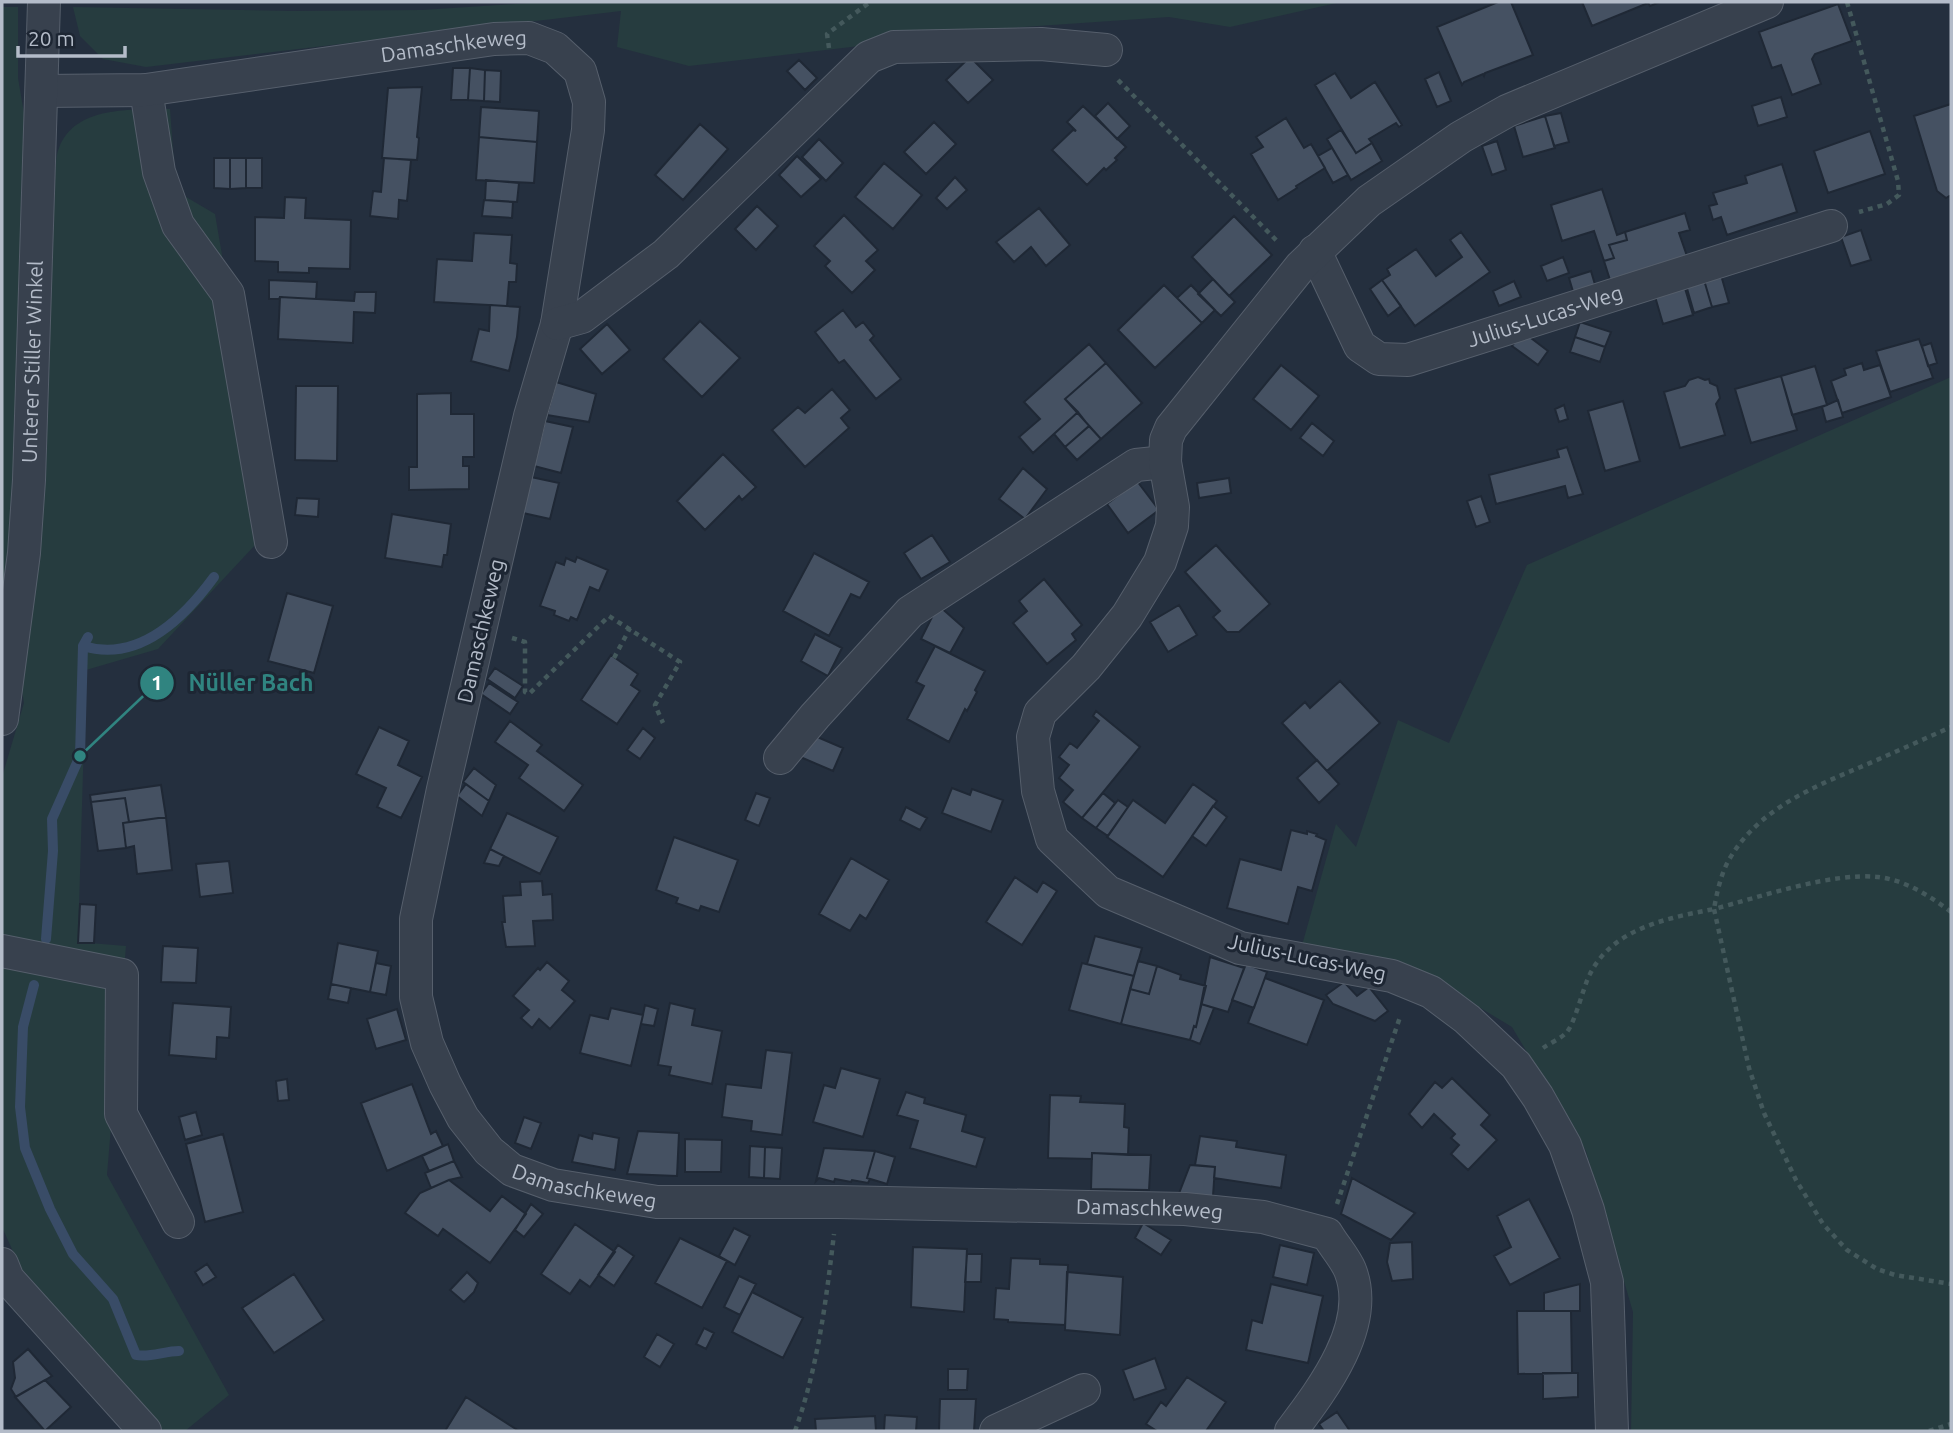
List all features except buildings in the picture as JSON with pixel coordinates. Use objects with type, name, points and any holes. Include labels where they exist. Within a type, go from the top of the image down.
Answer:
[{"type":"street","name":"Unterer Stiller Winkel","points":[[2,719],[24,553],[15,479],[42,91],[44,2]]},
{"type":"street","name":"Julius-Lucas-Weg","points":[[1612,1431],[1607,1282],[1588,1210],[1565,1145],[1516,1065],[1467,1019],[1431,992],[1392,976],[1240,948],[1108,892],[1052,839],[1038,791],[1032,737],[1040,713],[1086,667],[1127,616],[1160,562],[1172,526],[1173,507],[1165,462],[1166,440],[1171,428],[1308,258],[1369,201],[1461,136],[1507,111],[1767,2]]},
{"type":"street","name":"Damaschkeweg","points":[[42,91],[146,90],[494,39],[528,38],[555,48],[580,71],[589,102],[588,130],[557,324],[530,416],[443,789],[416,919],[416,997],[428,1043],[444,1084],[463,1118],[489,1151],[512,1170],[553,1185],[657,1202],[838,1202],[1185,1209],[1262,1217],[1327,1234]]},
{"type":"street","points":[[557,324],[582,317],[666,254],[869,57],[894,47],[1041,44],[1107,50]]},
{"type":"street","points":[[146,90],[159,172],[178,225],[228,294],[271,542]]},
{"type":"street","name":"Julius-Lucas-Weg","points":[[1308,258],[1360,346],[1379,359],[1408,360],[1831,226]]},
{"type":"street","points":[[780,758],[910,612],[1136,465],[1165,462]]},
{"type":"street","points":[[2,951],[122,975],[121,1114],[178,1222]]},
{"type":"street","points":[[1292,1431],[1322,1390],[1343,1350],[1353,1318],[1355,1291],[1350,1269],[1327,1234]]},
{"type":"street","points":[[2,1264],[8,1279],[145,1431]]},
{"type":"street","points":[[996,1431],[1084,1390]]},
{"type":"path","points":[[1831,226],[1837,218],[1887,204],[1899,195],[1898,181],[1847,2]]},
{"type":"path","points":[[1118,81],[1308,258]]},
{"type":"path","points":[[484,619],[510,626],[510,637],[525,642],[525,692],[528,694],[609,616],[630,628],[680,662],[655,705],[663,723]]},
{"type":"path","points":[[614,657],[630,628]]},
{"type":"path","points":[[1951,727],[1817,786],[1779,807],[1749,831],[1729,859],[1719,883],[1714,909],[1749,1068],[1764,1113],[1796,1180],[1823,1224],[1847,1250],[1877,1269],[1895,1275],[1951,1284]]},
{"type":"path","points":[[1516,1065],[1567,1032],[1589,974],[1600,957],[1629,933],[1671,918],[1851,876],[1880,877],[1904,885],[1930,896],[1951,912]]},
{"type":"path","points":[[1327,1234],[1402,1009],[1392,976]]},
{"type":"path","points":[[795,1431],[804,1407],[820,1340],[833,1239]]},
{"type":"path","points":[[1929,1431],[1951,1424]]},
{"type":"green space","points":[[546,2],[1341,2],[1230,27],[1169,17],[879,37],[868,45],[689,66],[617,47],[621,11],[146,67],[103,59],[80,36],[73,7],[292,11],[422,10]]},
{"type":"green space","points":[[2,7],[18,7],[18,78],[25,119],[24,181],[54,181],[58,152],[67,134],[91,117],[123,110],[170,109],[176,191],[215,214],[269,530],[158,649],[86,670],[78,942],[126,946],[107,1175],[229,1395],[185,1431],[164,1431],[20,1267],[2,1227],[2,777],[24,703],[8,607],[2,590]]},
{"type":"green space","points":[[1951,377],[1951,1431],[1631,1431],[1633,1312],[1586,1151],[1512,1027],[1419,971],[1301,949],[1336,824],[1356,847],[1398,720],[1449,743],[1527,565]]},
{"type":"waterway","points":[[83,646],[103,650],[141,642],[174,621],[214,577]]},
{"type":"waterway","points":[[46,939],[53,851],[52,819],[80,756],[83,646],[88,637]]},
{"type":"waterway","points":[[34,985],[23,1027],[20,1107],[25,1148],[50,1209],[73,1254],[113,1299],[136,1355],[179,1351]]},
{"type":"place","name":"Nüller Bach","points":[[80,756]]}]
